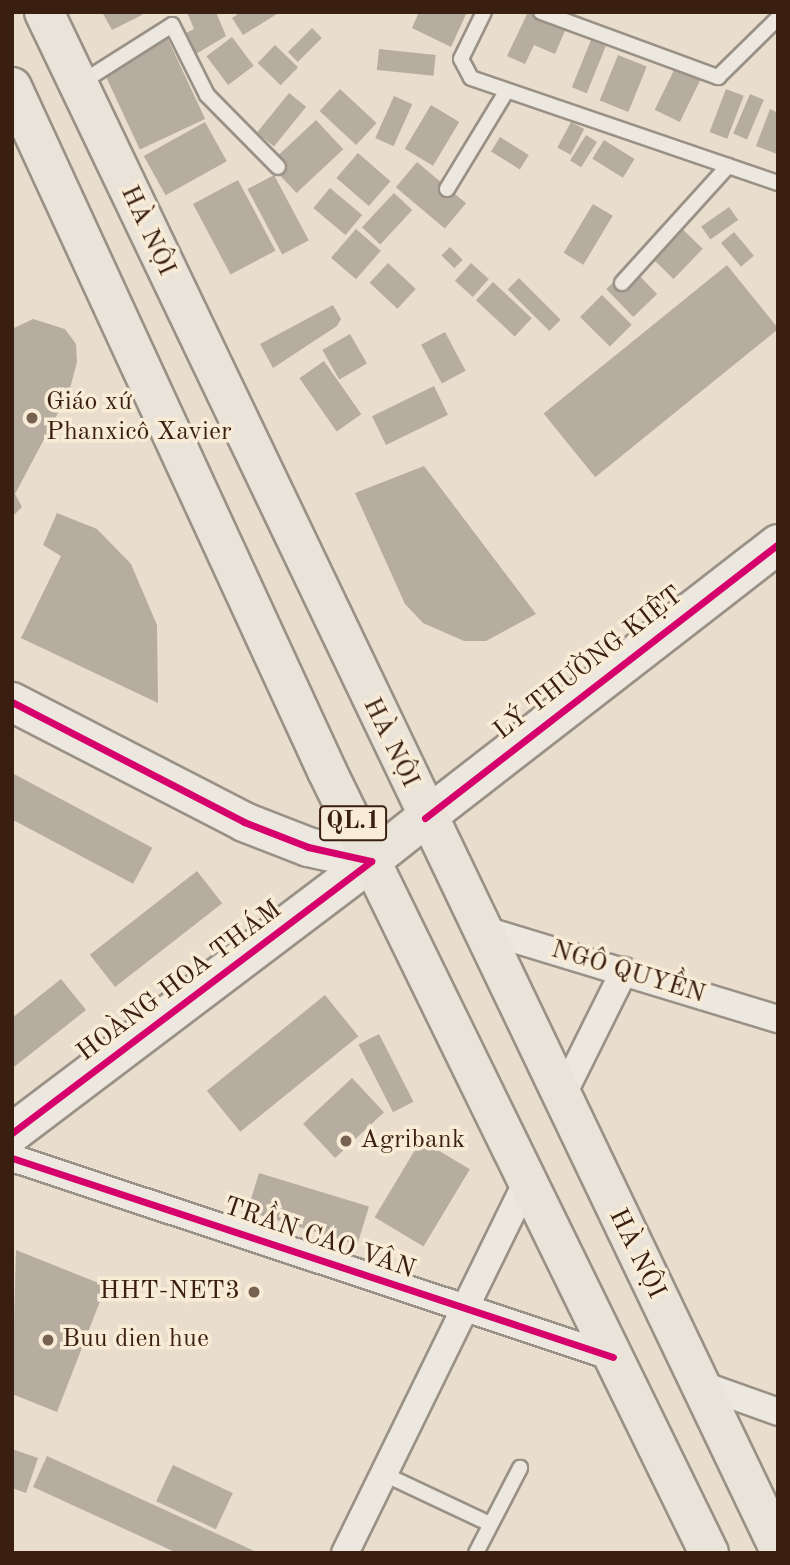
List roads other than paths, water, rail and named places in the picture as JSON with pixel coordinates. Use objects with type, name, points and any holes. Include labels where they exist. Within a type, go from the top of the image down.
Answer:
[{"type":"main road","name":"HÀ NỘI","points":[[44,12],[425,818],[778,1547]]},
{"type":"main road","name":"QL.1","points":[[12,87],[371,861],[709,1553]]},
{"type":"main road","points":[[371,861],[425,818]]},
{"type":"street","name":"LÝ THƯỜNG KIỆT","points":[[425,818],[778,544]]},
{"type":"street","points":[[12,702],[244,822],[307,847],[371,861]]},
{"type":"street","name":"HOÀNG HOA THÁM","points":[[12,1133],[371,861]]},
{"type":"street","name":"NGÔ QUYỀN","points":[[478,928],[778,1019]]},
{"type":"street","points":[[561,1098],[624,971]]},
{"type":"street","name":"TRẦN CAO VÂN","points":[[12,1157],[467,1311],[613,1357]]},
{"type":"street","points":[[345,1553],[467,1311],[527,1181]]},
{"type":"street","points":[[700,1384],[778,1412]]},
{"type":"lane","points":[[484,12],[461,59],[471,78],[778,183]]},
{"type":"lane","points":[[541,12],[718,77],[778,18]]},
{"type":"lane","points":[[78,85],[172,24],[208,95],[278,167]]},
{"type":"lane","points":[[447,189],[506,92]]},
{"type":"lane","points":[[622,283],[728,166]]},
{"type":"lane","points":[[475,1553],[520,1468]]},
{"type":"lane","points":[[386,1475],[490,1524]]},
{"type":"place","name":"Giáo xứ Phanxicô Xavier","points":[[32,418]]},
{"type":"place","name":"Agribank","points":[[346,1141]]},
{"type":"place","name":"HHT-NET3","points":[[254,1292]]},
{"type":"place","name":"Buu dien hue","points":[[48,1340]]}]
